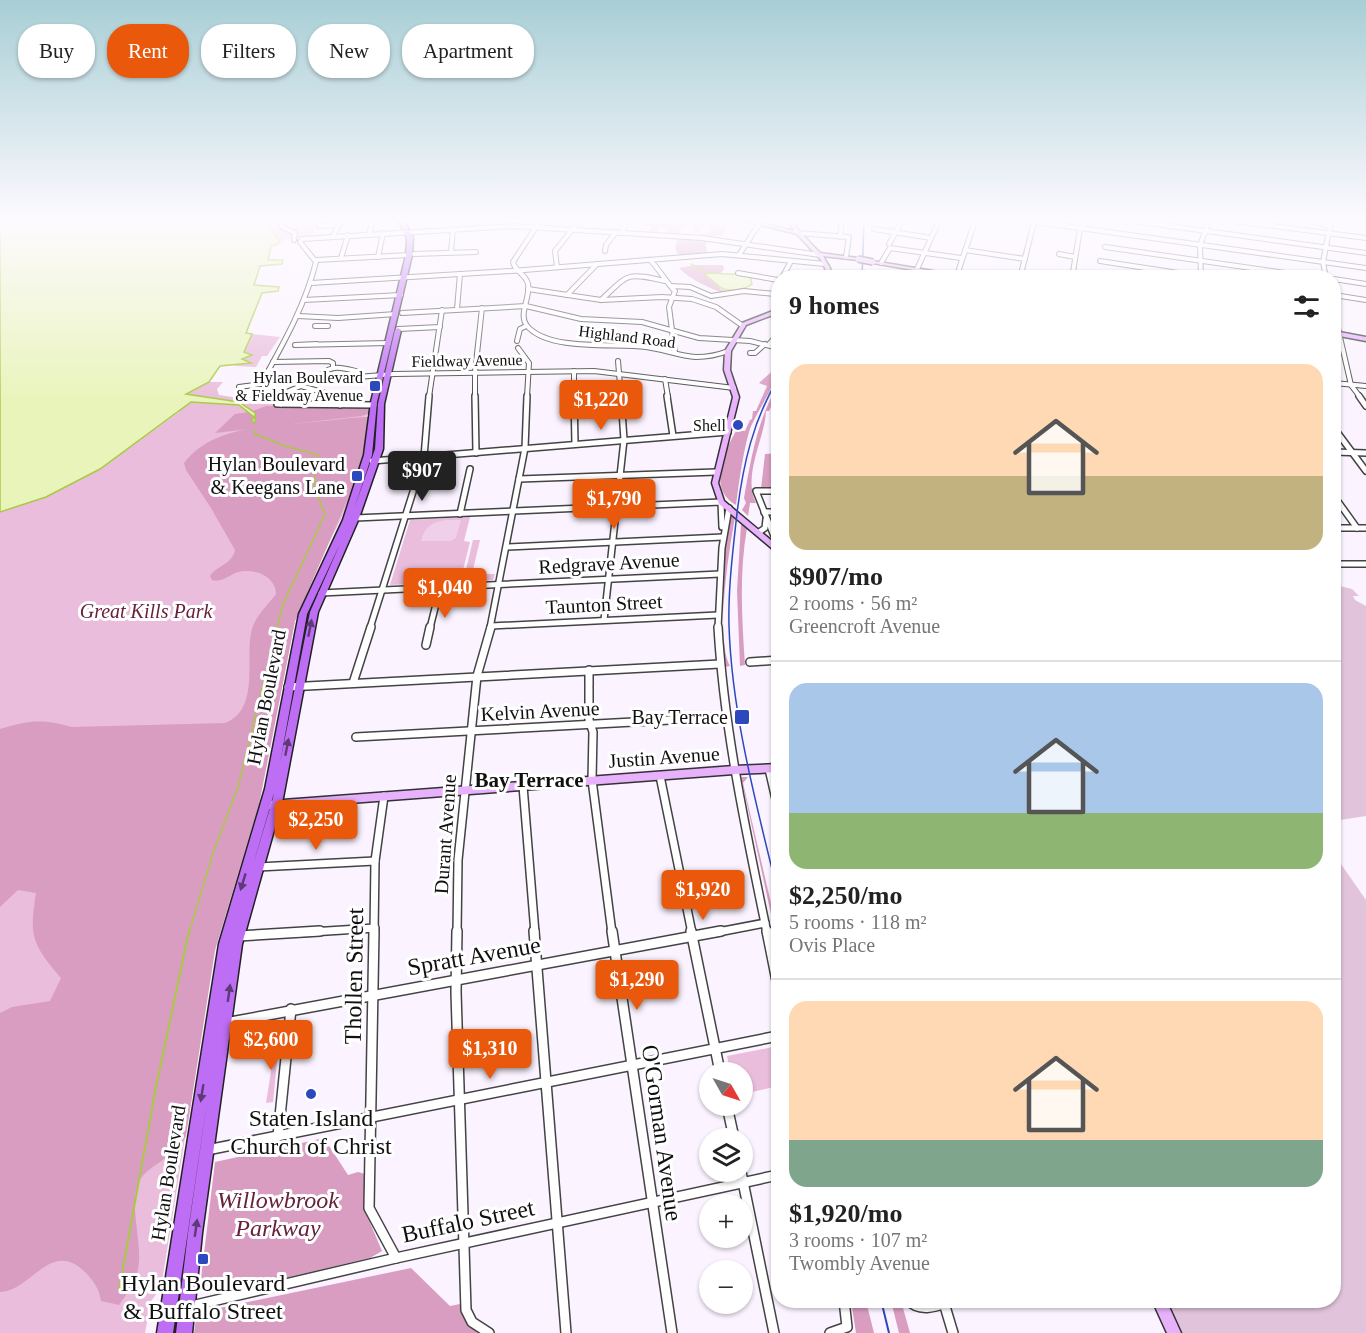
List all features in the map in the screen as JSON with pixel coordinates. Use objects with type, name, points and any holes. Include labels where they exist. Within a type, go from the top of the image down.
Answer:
[{"type":"main road","name":"Hylan Boulevard","points":[[184,1333],[207,1150],[238,936],[258,867],[300,686],[311,624],[321,593],[355,519],[371,461],[374,405],[398,329],[401,295],[406,283]]},
{"type":"main road","name":"Hylan Boulevard","points":[[165,1333],[225,944],[271,805],[288,687],[305,608],[347,520],[371,461],[379,449],[381,404],[389,343],[406,283]]},
{"type":"main road","points":[[771,314],[742,326],[728,351],[727,370],[736,398],[715,483],[721,502],[759,532],[771,536]]},
{"type":"main road","points":[[1341,335],[1366,339]]},
{"type":"main road","name":"Justin Avenue","points":[[271,805],[592,780],[771,769]]},
{"type":"main road","points":[[1163,1308],[1174,1333]]},
{"type":"street","points":[[256,392],[297,316],[311,283]]},
{"type":"street","points":[[457,309],[459,283]]},
{"type":"street","points":[[517,341],[520,329],[526,326],[522,317],[526,306],[527,283]]},
{"type":"street","points":[[567,295],[578,283]]},
{"type":"street","points":[[601,300],[617,283]]},
{"type":"street","points":[[668,283],[675,291],[669,307],[675,352]]},
{"type":"street","points":[[671,285],[690,288],[714,296],[744,291],[771,295]]},
{"type":"street","points":[[528,289],[601,300],[673,297],[704,302],[726,310],[742,326]]},
{"type":"street","points":[[304,300],[401,295]]},
{"type":"street","points":[[1341,297],[1366,300]]},
{"type":"street","points":[[297,316],[326,318],[526,306],[570,318],[634,321],[699,338],[771,345]]},
{"type":"street","points":[[476,453],[476,372],[482,308]]},
{"type":"street","points":[[353,683],[424,457],[431,373],[442,310]]},
{"type":"street","points":[[315,326],[326,326],[326,318]]},
{"type":"street","name":"Highland Road","points":[[526,326],[535,333],[554,339],[646,347],[701,357],[728,351]]},
{"type":"street","points":[[398,329],[440,327]]},
{"type":"street","points":[[750,353],[755,353],[771,340]]},
{"type":"street","points":[[317,344],[389,343]]},
{"type":"street","points":[[518,348],[529,359]]},
{"type":"street","name":"Durant Avenue","points":[[489,1333],[467,1317],[462,1244],[457,881],[464,790],[477,676],[491,626],[525,448],[528,351]]},
{"type":"street","points":[[1341,351],[1351,385],[1366,406]]},
{"type":"street","points":[[273,362],[329,361],[333,363],[333,367],[360,372],[359,377]]},
{"type":"street","points":[[604,620],[624,440],[618,361]]},
{"type":"street","name":"Fieldway Avenue","points":[[333,367],[322,374],[359,377],[431,373],[574,371],[619,373],[734,388]]},
{"type":"street","points":[[574,371],[575,444]]},
{"type":"street","points":[[665,379],[673,436]]},
{"type":"street","points":[[239,387],[261,384]]},
{"type":"street","points":[[1341,384],[1366,386]]},
{"type":"street","points":[[340,405],[343,398],[316,387],[302,386],[284,393],[279,404],[340,405],[374,405]]},
{"type":"street","points":[[371,461],[728,432]]},
{"type":"street","points":[[1341,438],[1366,471]]},
{"type":"street","points":[[1341,452],[1366,453]]},
{"type":"street","points":[[460,514],[470,469]]},
{"type":"street","points":[[519,479],[716,472]]},
{"type":"street","points":[[771,491],[756,491],[771,532]]},
{"type":"street","points":[[355,519],[721,502],[723,537]]},
{"type":"street","points":[[1341,506],[1357,528]]},
{"type":"street","points":[[729,508],[723,537],[720,574],[718,615],[720,664],[734,770],[771,952]]},
{"type":"street","points":[[765,515],[771,514]]},
{"type":"street","points":[[759,532],[765,528],[765,515]]},
{"type":"street","points":[[1341,528],[1366,528]]},
{"type":"street","points":[[507,546],[723,537]]},
{"type":"street","points":[[1341,564],[1365,566]]},
{"type":"street","name":"Redgrave Avenue","points":[[321,593],[720,574]]},
{"type":"street","points":[[426,645],[440,588]]},
{"type":"street","name":"Taunton Street","points":[[491,626],[718,615]]},
{"type":"street","points":[[750,662],[771,660]]},
{"type":"street","points":[[288,687],[720,664]]},
{"type":"street","name":"O'Gorman Avenue","points":[[589,670],[593,732],[592,780],[614,950],[672,1333]]},
{"type":"street","name":"Kelvin Avenue","points":[[356,737],[726,717]]},
{"type":"street","points":[[660,776],[718,1062]]},
{"type":"street","points":[[523,786],[566,1333]]},
{"type":"street","name":"Thollen Street","points":[[384,796],[375,861],[369,1208],[396,1258]]},
{"type":"street","points":[[258,867],[375,861]]},
{"type":"street","name":"Spratt Avenue","points":[[225,1023],[765,923]]},
{"type":"street","points":[[238,936],[375,928]]},
{"type":"street","points":[[278,1136],[291,1009]]},
{"type":"street","points":[[207,1150],[771,1037]]},
{"type":"street","name":"Buffalo Street","points":[[753,1180],[771,1177]]},
{"type":"street","points":[[743,1182],[774,1333]]},
{"type":"street","name":"Buffalo Street","points":[[168,1311],[396,1258],[743,1182]]},
{"type":"street","points":[[830,1333],[847,1327],[845,1308]]},
{"type":"street","points":[[951,1308],[953,1333]]},
{"type":"green space","points":[[701,283],[714,283],[722,290],[729,291],[723,293]]},
{"type":"green space","points":[[252,334],[280,337],[267,356],[262,356],[256,367],[235,366],[241,359],[251,354],[244,352]]},
{"type":"green space","points":[[771,372],[771,388],[749,432],[736,505],[727,498],[722,490],[720,480],[723,459],[736,431],[745,431],[752,419],[753,411],[756,411],[767,386],[759,383]]},
{"type":"green space","name":"Great Kills Park","points":[[209,382],[223,382],[217,389],[219,395],[252,400],[251,403],[277,402],[275,406],[367,408],[365,445],[342,517],[320,560],[295,621],[259,804],[215,950],[161,1288],[151,1301],[145,1333],[0,1333],[0,512],[46,497],[100,469],[179,412],[183,405],[191,402],[185,394]]},
{"type":"green space","points":[[771,398],[771,407],[769,411],[766,411],[753,469],[752,492],[756,503],[750,503],[748,516],[742,510],[746,503],[744,498],[752,454],[765,412]]},
{"type":"green space","points":[[266,406],[365,407],[369,410],[368,414],[361,416],[215,433],[235,414],[249,412],[255,418],[253,411]]},
{"type":"green space","name":"Great Kills Park","points":[[368,417],[364,452],[350,494],[295,621],[259,804],[215,950],[186,1136],[174,1151],[142,1177],[135,1195],[139,1266],[135,1281],[119,1305],[101,1301],[96,1286],[86,1273],[74,1263],[62,1261],[52,1263],[22,1284],[0,1292],[0,1013],[12,1007],[50,1001],[61,978],[38,948],[35,939],[33,920],[36,893],[18,890],[0,907],[0,729],[36,722],[72,727],[225,723],[236,716],[247,695],[252,629],[259,615],[276,594],[275,588],[266,576],[250,571],[240,572],[216,581],[212,580],[210,576],[231,559],[235,550],[186,470],[184,463],[210,441],[243,430]]},
{"type":"green space","points":[[765,454],[771,454],[771,489],[761,489]]},
{"type":"green space","points":[[732,515],[735,517],[723,612],[722,564],[729,516]]},
{"type":"green space","points":[[470,517],[464,541],[470,542],[460,582],[390,585],[410,520]]},
{"type":"green space","points":[[741,524],[747,528],[742,579],[745,665],[740,666],[737,591]]},
{"type":"green space","points":[[473,540],[480,540],[472,574],[495,574],[493,580],[463,582]]},
{"type":"green space","points":[[723,618],[726,652],[730,666],[725,667]]},
{"type":"green space","points":[[741,777],[748,777],[743,783],[771,903],[771,914]]},
{"type":"green space","points":[[281,1020],[273,1102],[266,1103],[275,1028],[268,1029],[268,1022]]},
{"type":"green space","points":[[771,1047],[771,1088],[753,1092],[753,1062],[728,1062],[727,1056]]},
{"type":"green space","name":"Willowbrook Parkway","points":[[324,1138],[348,1175],[358,1172],[365,1174],[365,1211],[382,1251],[370,1258],[263,1283],[208,1293],[200,1287],[215,1162]]},
{"type":"green space","name":"Willowbrook Parkway","points":[[411,1268],[450,1306],[460,1304],[465,1321],[478,1333],[194,1333],[196,1318],[205,1311]]},
{"type":"green space","points":[[852,1308],[868,1308],[874,1333],[856,1333]]},
{"type":"green space","points":[[893,1308],[903,1308],[910,1333],[899,1333]]},
{"type":"shaded area","points":[[0,283],[255,283],[254,285],[279,287],[278,291],[262,293],[246,333],[252,334],[244,352],[252,355],[242,359],[251,363],[220,366],[209,382],[186,394],[239,402],[255,413],[255,423],[252,421],[254,417],[239,405],[191,402],[100,469],[46,497],[0,512]]},
{"type":"shaded area","points":[[715,283],[752,284],[737,290],[720,287]]},
{"type":"shaded area","points":[[446,520],[461,520],[456,538],[451,541],[421,541],[429,526]]},
{"type":"shaded area","points":[[1341,586],[1352,589],[1359,596],[1353,596],[1355,600],[1366,606],[1366,816],[1341,820]]},
{"type":"shaded area","points":[[1341,864],[1366,900],[1366,1333],[1182,1333],[1170,1308],[1341,1308]]},
{"type":"waterway","points":[[189,933],[213,853],[238,787],[283,604],[325,514],[314,487],[318,455],[285,446],[255,434],[254,430]]},
{"type":"waterway","points":[[119,1290],[156,1087],[189,931]]},
{"type":"railway","points":[[771,391],[750,443],[742,478],[731,569],[729,612],[731,660],[740,728],[771,865]]},
{"type":"railway","points":[[883,1308],[889,1333]]},
{"type":"place","name":"Hylan Boulevard & Fieldway Avenue","points":[[375,386]]},
{"type":"place","name":"Shell","points":[[738,425]]},
{"type":"place","name":"Hylan Boulevard & Keegans Lane","points":[[357,476]]},
{"type":"place","name":"Bay Terrace","points":[[742,717]]},
{"type":"place","name":"Staten Island Church of Christ","points":[[311,1094]]},
{"type":"place","name":"Hylan Boulevard & Buffalo Street","points":[[203,1259]]},
{"type":"district","name":"Bay Terrace","points":[[529,780]]}]
